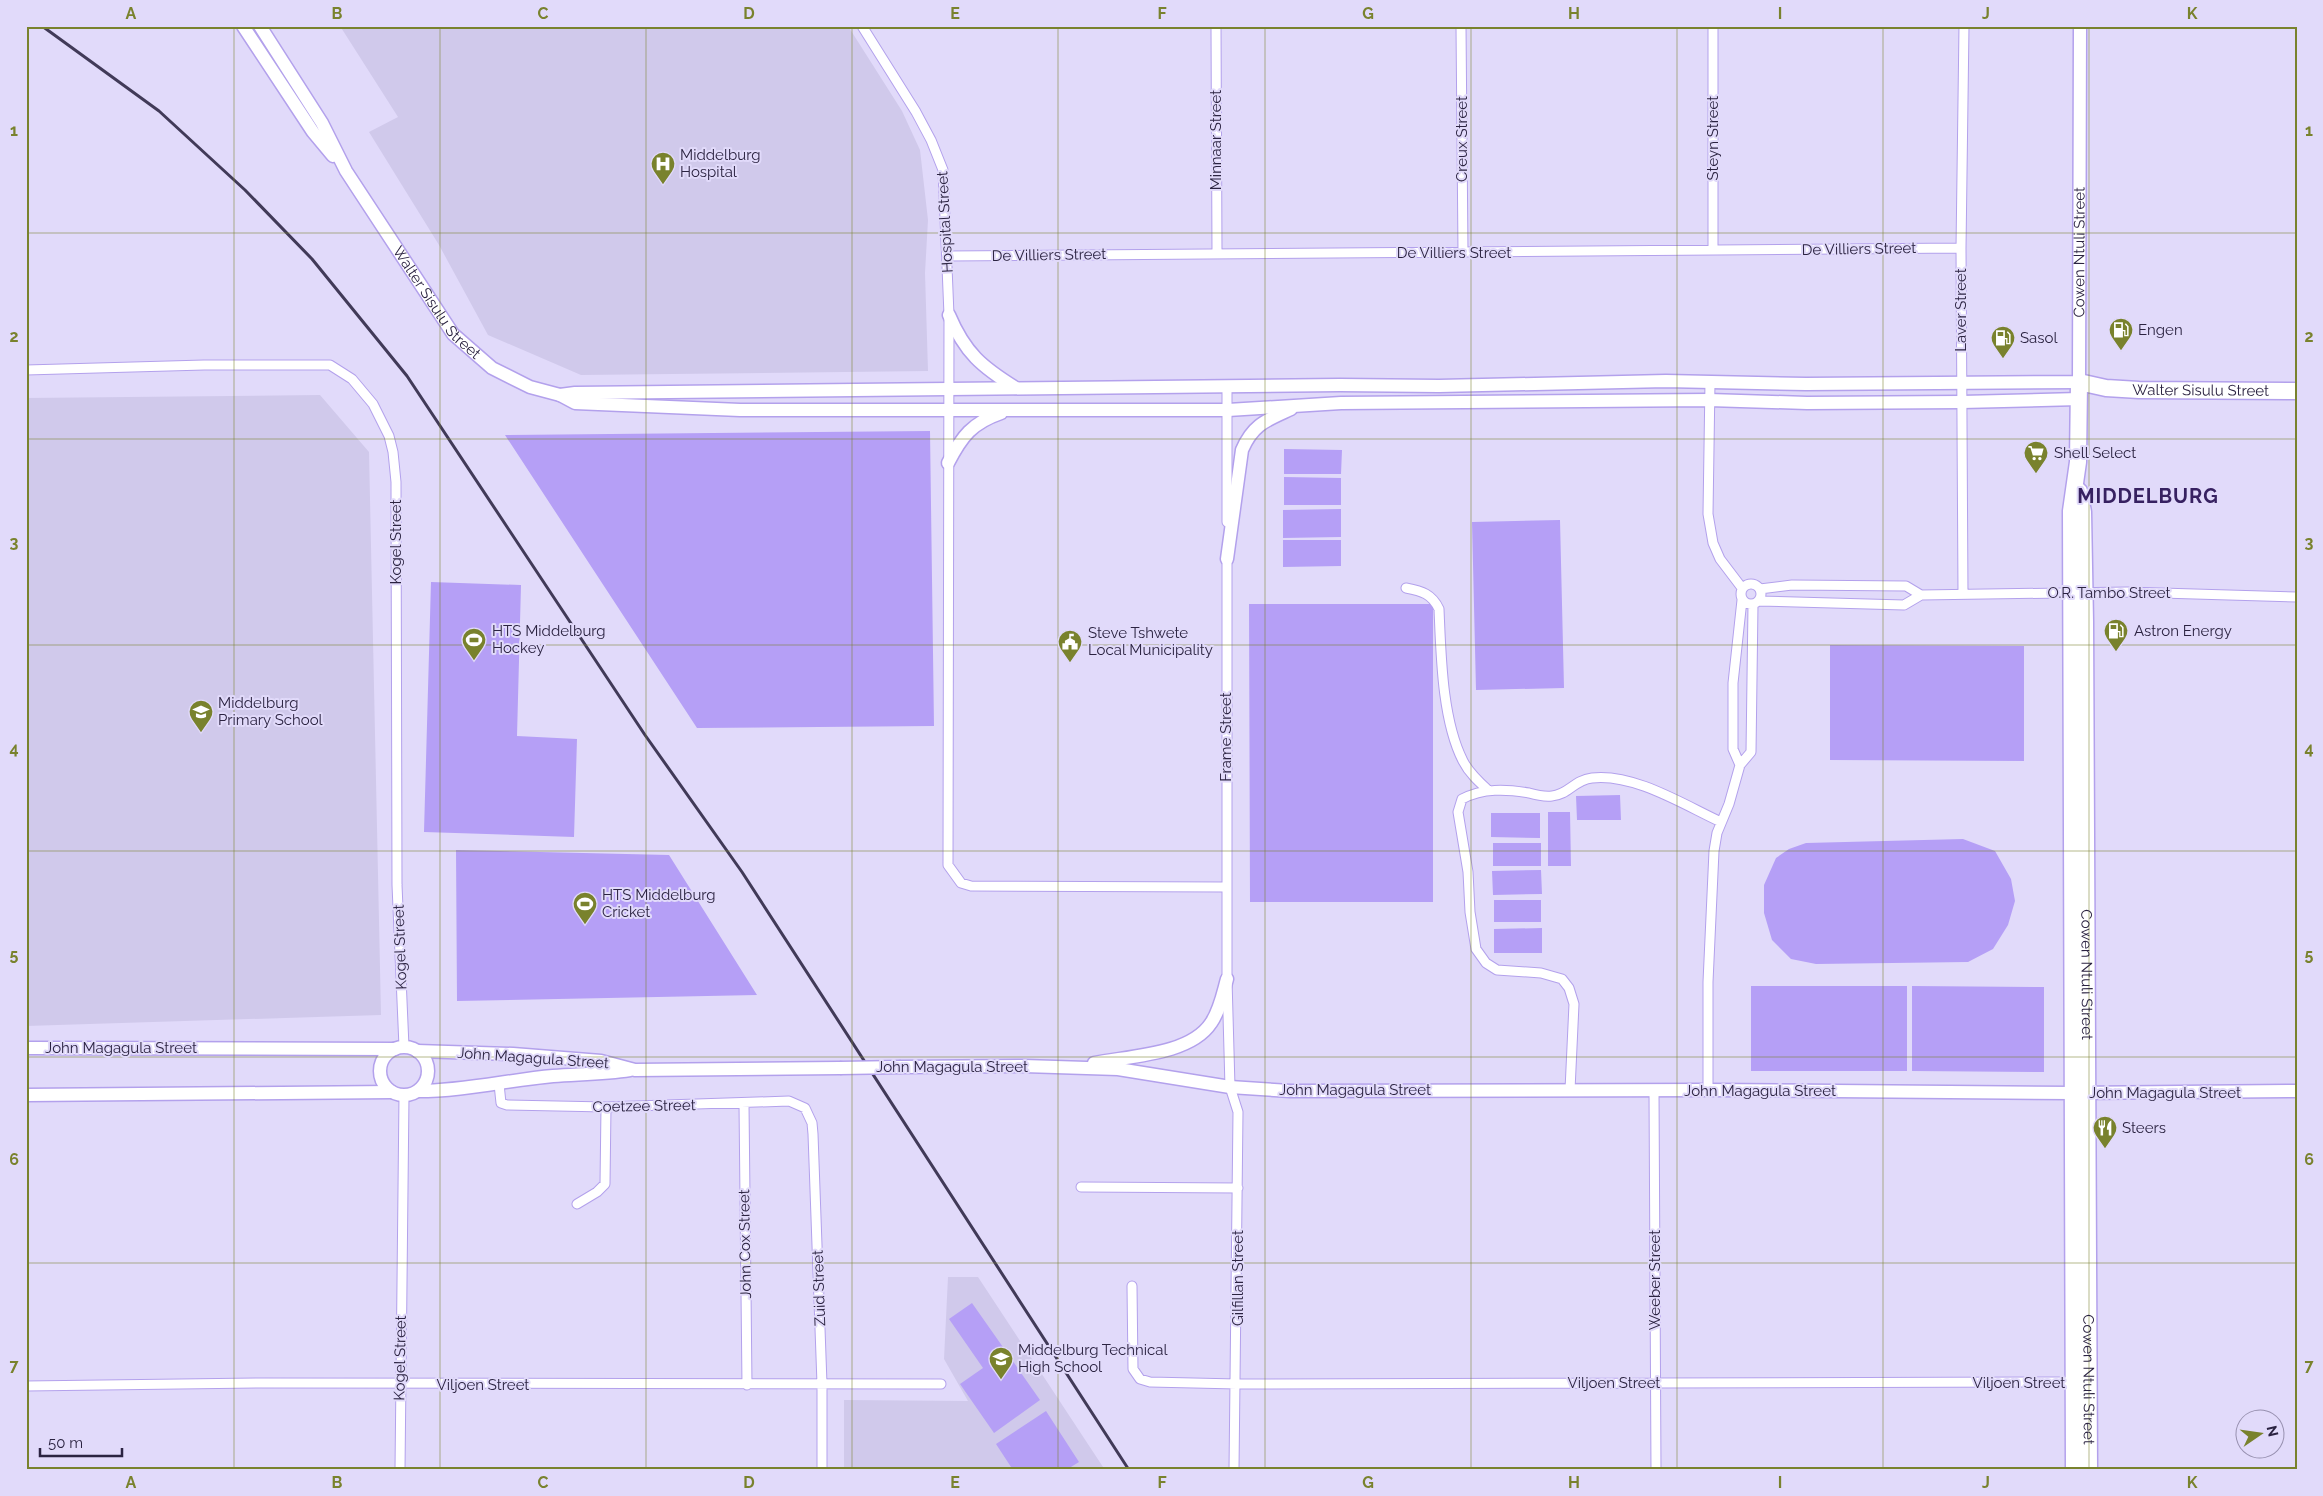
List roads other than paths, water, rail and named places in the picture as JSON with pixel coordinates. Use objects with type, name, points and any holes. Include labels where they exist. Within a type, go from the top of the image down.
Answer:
[{"type":"highway","name":"Walter Sisulu Street","points":[[2079,382],[2106,388],[2297,391]]},
{"type":"highway","name":"Cowen Ntuli Street","points":[[2074,1470],[2081,1383],[2078,592],[2083,512],[2077,479],[2079,382]]},
{"type":"highway","name":"Walter Sisulu Street","points":[[2079,399],[2106,388]]},
{"type":"highway","name":"Cowen Ntuli Street","points":[[2081,1383],[2090,1470]]},
{"type":"main road","name":"Walter Sisulu Street","points":[[243,26],[313,132],[346,171],[454,334],[492,368],[530,387],[560,395]]},
{"type":"main road","name":"Walter Sisulu Street","points":[[260,26],[322,123],[346,171]]},
{"type":"main road","name":"Cowen Ntuli Street","points":[[2079,382],[2080,26]]},
{"type":"main road","points":[[949,315],[958,338],[967,351],[978,362],[1017,389]]},
{"type":"main road","points":[[560,395],[575,393],[1340,385],[1710,382],[1962,384],[2079,382]]},
{"type":"main road","points":[[1340,385],[1340,403]]},
{"type":"main road","points":[[1513,385],[1514,403]]},
{"type":"main road","points":[[560,395],[575,403],[609,406],[740,410],[1228,410],[1340,403],[1709,400],[1962,402],[2079,399]]},
{"type":"main road","points":[[1227,559],[1242,450],[1248,436],[1260,424],[1298,406]]},
{"type":"main road","points":[[948,463],[966,433],[981,420],[1011,410]]},
{"type":"main road","points":[[1072,1066],[1167,1050],[1193,1040],[1211,1024],[1227,979]]},
{"type":"main road","name":"John Magagula Street","points":[[26,1048],[400,1048]]},
{"type":"main road","points":[[398,1094],[385,1086],[381,1069],[383,1061],[400,1048],[417,1051],[424,1058],[428,1066],[428,1076],[418,1091]]},
{"type":"main road","name":"John Magagula Street","points":[[417,1051],[513,1054],[601,1061],[635,1070],[1072,1066],[1127,1070],[1230,1087],[1290,1091],[1708,1090],[2079,1093],[2297,1091]]},
{"type":"main road","points":[[26,1094],[398,1094],[418,1091],[445,1091],[553,1076],[602,1074],[635,1070]]},
{"type":"street","name":"Hospital Street","points":[[862,26],[916,112],[941,160],[943,170],[949,315],[947,390],[948,865],[955,878],[961,883],[970,886],[1226,887]]},
{"type":"street","name":"Minnaar Street","points":[[1216,26],[1217,253]]},
{"type":"street","name":"Creux Street","points":[[1461,26],[1463,253]]},
{"type":"street","name":"Steyn Street","points":[[1713,26],[1713,250]]},
{"type":"street","name":"Laver Street","points":[[1963,594],[1961,248],[1964,26]]},
{"type":"street","name":"De Villiers Street","points":[[947,256],[1961,248]]},
{"type":"street","name":"Kogel Street","points":[[26,370],[204,365],[330,365],[352,379],[373,404],[383,422],[394,452],[396,474],[397,885],[400,1048]]},
{"type":"street","points":[[1710,382],[1708,514],[1713,543],[1720,559],[1742,588],[1733,683],[1733,749],[1740,765]]},
{"type":"street","name":"Frame Street","points":[[1227,387],[1226,887],[1230,1087]]},
{"type":"street","points":[[1708,1090],[1708,982],[1714,851],[1721,822],[1729,804],[1740,765],[1751,752],[1756,603],[1761,596],[1760,589],[1753,584],[1742,588]]},
{"type":"street","name":"O.R. Tambo Street","points":[[1760,589],[1792,585],[1906,586],[1921,595]]},
{"type":"street","points":[[1827,586],[1827,604]]},
{"type":"street","points":[[1406,588],[1424,592],[1434,599],[1439,609],[1444,689],[1456,741],[1463,762],[1488,790]]},
{"type":"street","name":"O.R. Tambo Street","points":[[1756,603],[1904,605],[1921,595],[2078,592],[2297,597]]},
{"type":"street","points":[[1742,600],[1756,603]]},
{"type":"street","points":[[1570,1090],[1574,1004],[1569,988],[1562,980],[1542,973],[1497,970],[1486,963],[1476,949],[1470,912],[1468,872],[1458,812],[1462,799],[1488,790],[1516,791],[1549,797],[1564,793],[1572,785],[1582,780],[1602,778],[1631,781],[1721,822]]},
{"type":"street","name":"Coetzee Street","points":[[499,1084],[501,1103],[507,1105],[606,1107],[744,1104],[789,1101],[805,1108]]},
{"type":"street","name":"Gilfillan Street","points":[[1230,1087],[1238,1112],[1237,1384],[1234,1470]]},
{"type":"street","name":"Weeber Street","points":[[1654,1091],[1656,1470]]},
{"type":"street","name":"Kogel Street","points":[[398,1094],[400,1470]]},
{"type":"street","name":"John Cox Street","points":[[744,1104],[748,1385]]},
{"type":"street","points":[[577,1204],[597,1192],[605,1184],[606,1107]]},
{"type":"street","name":"Zuid Street","points":[[805,1108],[812,1123],[813,1134],[822,1384],[822,1470]]},
{"type":"street","points":[[1081,1187],[1238,1188]]},
{"type":"street","name":"Viljoen Street","points":[[1132,1286],[1133,1369],[1140,1379],[1150,1382],[1237,1384],[2081,1383]]},
{"type":"street","name":"Viljoen Street","points":[[26,1386],[261,1382],[400,1384],[941,1384]]},
{"type":"railway","points":[[42,26],[159,111],[245,190],[312,259],[407,376],[645,735],[742,872],[1129,1470]]},
{"type":"place","name":"Middelburg Hospital","points":[[663,185]]},
{"type":"place","name":"Engen","points":[[2121,351]]},
{"type":"place","name":"Sasol","points":[[2003,359]]},
{"type":"place","name":"Shell Select","points":[[2036,474]]},
{"type":"place","name":"Astron Energy","points":[[2116,652]]},
{"type":"place","name":"HTS Middelburg Hockey","points":[[474,661]]},
{"type":"place","name":"Steve Tshwete Local Municipality","points":[[1070,663]]},
{"type":"place","name":"Middelburg Primary School","points":[[201,733]]},
{"type":"place","name":"HTS Middelburg Cricket","points":[[585,925]]},
{"type":"place","name":"Steers","points":[[2105,1149]]},
{"type":"place","name":"Middelburg Technical High School","points":[[1001,1380]]},
{"type":"district","name":"MIDDELBURG","points":[[2148,496]]}]
